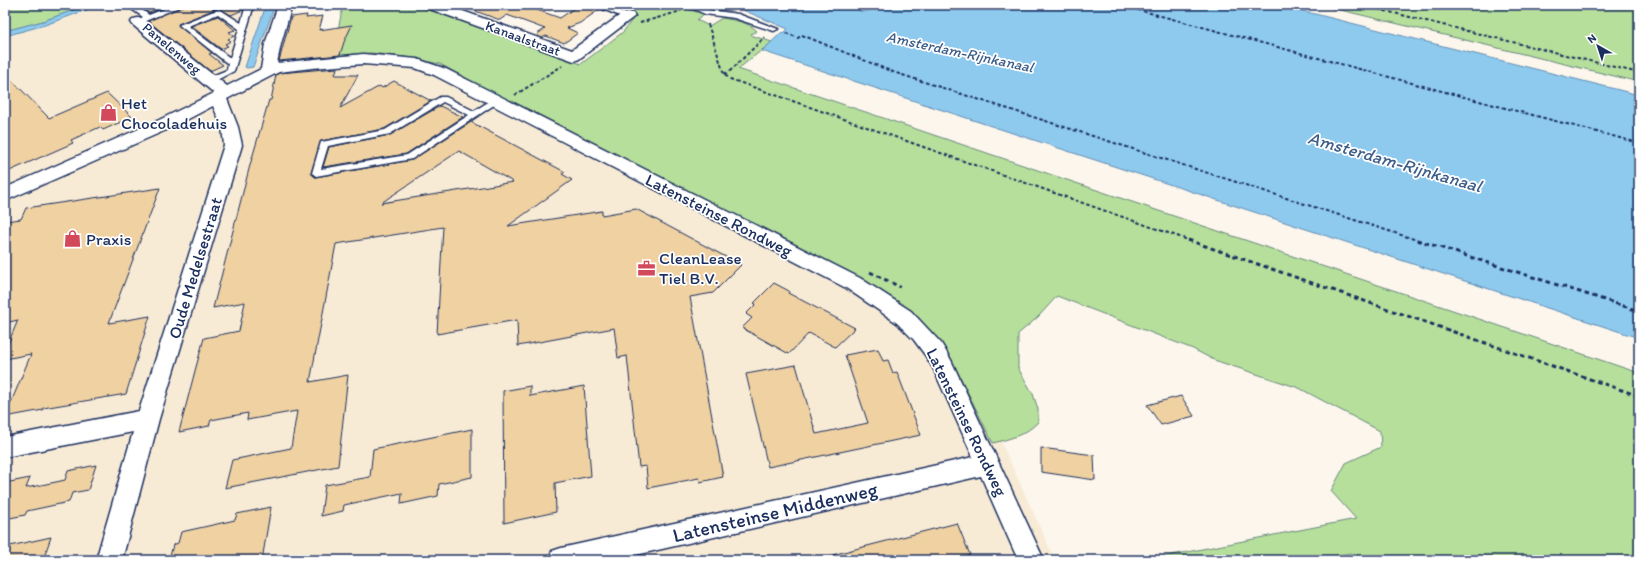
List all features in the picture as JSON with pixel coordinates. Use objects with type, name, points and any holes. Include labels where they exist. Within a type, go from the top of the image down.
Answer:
[{"type":"street","points":[[5,195],[165,124],[218,91],[268,71],[273,44],[285,5]]},
{"type":"street","name":"Kanaalstraat","points":[[432,5],[574,56],[623,20]]},
{"type":"street","name":"Panelenweg","points":[[143,20],[218,91]]},
{"type":"street","name":"Latensteinse Rondweg","points":[[268,71],[281,67],[347,59],[388,60],[417,64],[440,72],[853,284],[904,317],[921,334],[944,366],[1031,560]]},
{"type":"street","name":"Oude Medelsestraat","points":[[109,560],[148,420],[233,145],[233,135],[218,91]]},
{"type":"street","points":[[5,446],[148,420]]},
{"type":"street","name":"Latensteinse Middenweg","points":[[561,560],[988,464]]},
{"type":"lane","name":"Panelenweg","points":[[130,5],[143,20],[180,5]]},
{"type":"lane","name":"Panelenweg","points":[[218,91],[230,71],[250,5]]},
{"type":"lane","points":[[597,5],[623,20]]},
{"type":"lane","points":[[691,6],[708,12],[735,16],[774,29]]},
{"type":"lane","name":"Panelenweg","points":[[232,63],[183,25],[219,11],[243,28]]},
{"type":"lane","points":[[475,115],[443,99],[387,132],[324,144],[316,173],[409,157],[498,102]]},
{"type":"path","points":[[1120,5],[1639,143]]},
{"type":"path","points":[[1361,5],[1639,73]]},
{"type":"path","points":[[623,20],[647,22],[691,6]]},
{"type":"path","points":[[708,12],[708,24],[724,74],[730,79],[1639,396]]},
{"type":"path","points":[[724,74],[730,71],[774,29]]},
{"type":"path","points":[[784,32],[798,38],[802,35],[893,72],[1639,311]]},
{"type":"path","points":[[498,102],[553,71]]},
{"type":"shaded area","points":[[94,5],[275,5],[260,69],[365,52],[443,62],[914,298],[970,374],[1055,560],[5,560],[5,33]]},
{"type":"green space","points":[[5,5],[88,5],[43,21],[5,31]]},
{"type":"green space","points":[[343,5],[415,5],[581,64],[623,32],[632,20],[621,14],[593,5],[683,5],[686,9],[704,14],[697,20],[709,26],[722,18],[745,23],[757,31],[751,34],[753,36],[772,42],[738,69],[1639,373],[1639,560],[1367,560],[1350,553],[1314,560],[1146,560],[1356,519],[1331,491],[1346,463],[1381,447],[1380,431],[1299,388],[1214,360],[1193,349],[1057,296],[1038,317],[1018,334],[1018,368],[1033,394],[1038,409],[1038,422],[1023,433],[993,443],[954,365],[932,333],[901,303],[876,288],[547,122],[440,64],[405,57],[371,53],[333,56]]},
{"type":"green space","points":[[1320,5],[1639,5],[1639,82]]},
{"type":"water","points":[[88,5],[100,5],[45,25],[5,36],[5,31],[43,21]]},
{"type":"water","points":[[266,5],[275,5],[253,67],[247,68],[245,67]]},
{"type":"water","name":"Amsterdam-Rijnkanaal","points":[[731,5],[850,5],[861,8],[859,11],[865,12],[870,10],[868,5],[1279,5],[1639,95],[1639,338],[762,51],[782,32],[784,33],[788,29]]},
{"type":"building","points":[[138,5],[170,5],[149,13]]},
{"type":"building","points":[[185,5],[244,5],[243,10],[231,15],[218,8],[178,24],[212,53],[209,54],[223,65],[210,71],[148,21]]},
{"type":"building","points":[[465,5],[523,5],[560,18],[579,5],[592,5],[600,9],[580,23],[567,28],[578,33],[564,43],[546,36],[542,38],[538,36],[537,34],[545,29],[507,15],[500,20],[464,7]]},
{"type":"building","points":[[307,15],[306,18],[323,16],[319,30],[352,25],[340,55],[279,61],[291,17]]},
{"type":"building","points":[[218,16],[235,30],[229,32],[234,36],[228,39],[231,41],[225,44],[228,46],[221,49],[191,26]]},
{"type":"building","points":[[337,68],[335,75],[358,75],[340,108],[380,86],[382,88],[394,81],[431,101],[384,129],[321,141],[311,173],[315,177],[412,160],[471,122],[565,172],[562,174],[572,180],[508,226],[602,211],[602,215],[636,209],[741,265],[713,293],[690,297],[723,477],[700,482],[699,478],[648,488],[646,466],[639,467],[627,356],[618,358],[614,328],[518,346],[517,320],[437,334],[443,227],[336,244],[310,382],[348,375],[338,466],[225,488],[232,460],[291,448],[297,411],[247,420],[248,413],[211,420],[209,426],[179,432],[204,338],[239,331],[245,302],[213,308],[250,165],[269,100],[271,100],[276,75],[279,73]],"holes":[[[459,151],[513,182],[381,203]]]},
{"type":"building","points":[[5,73],[49,118],[107,93],[132,117],[103,130],[100,127],[71,140],[73,143],[5,173]]},
{"type":"building","points":[[440,106],[463,117],[406,154],[323,167],[329,147],[390,135]]},
{"type":"building","points":[[160,188],[109,323],[150,316],[126,394],[43,408],[43,410],[5,417],[31,354],[5,359],[5,351],[18,320],[5,323],[5,221],[21,219],[26,208]]},
{"type":"building","points":[[774,283],[789,291],[788,293],[855,328],[835,347],[809,333],[789,354],[742,328],[752,318],[746,314],[756,304],[754,303]]},
{"type":"building","points":[[878,349],[883,361],[888,360],[893,373],[897,372],[921,435],[768,467],[746,374],[796,365],[816,434],[868,423],[845,355]]},
{"type":"building","points":[[530,386],[530,396],[584,386],[591,476],[555,483],[556,512],[504,523],[503,391]]},
{"type":"building","points":[[1181,396],[1194,416],[1161,425],[1147,405]]},
{"type":"building","points":[[472,429],[472,477],[439,484],[438,496],[401,504],[402,493],[344,505],[343,511],[321,516],[325,485],[370,477],[373,449]]},
{"type":"building","points":[[1041,448],[1094,455],[1095,480],[1041,472]]},
{"type":"building","points":[[96,465],[88,490],[72,493],[69,502],[27,511],[25,515],[5,519],[5,483],[30,478],[26,488],[65,480],[68,471]]},
{"type":"building","points":[[271,507],[262,560],[169,560],[173,545],[178,543],[181,532],[235,520],[237,514]]},
{"type":"building","points":[[957,523],[970,555],[963,557],[965,560],[833,560],[832,555]]},
{"type":"building","points":[[51,537],[43,560],[5,560],[10,546]]},
{"type":"place","name":"Het Chocoladehuis","points":[[108,113]]},
{"type":"place","name":"Praxis","points":[[73,239]]},
{"type":"place","name":"CleanLease Tiel B.V.","points":[[646,268]]}]
